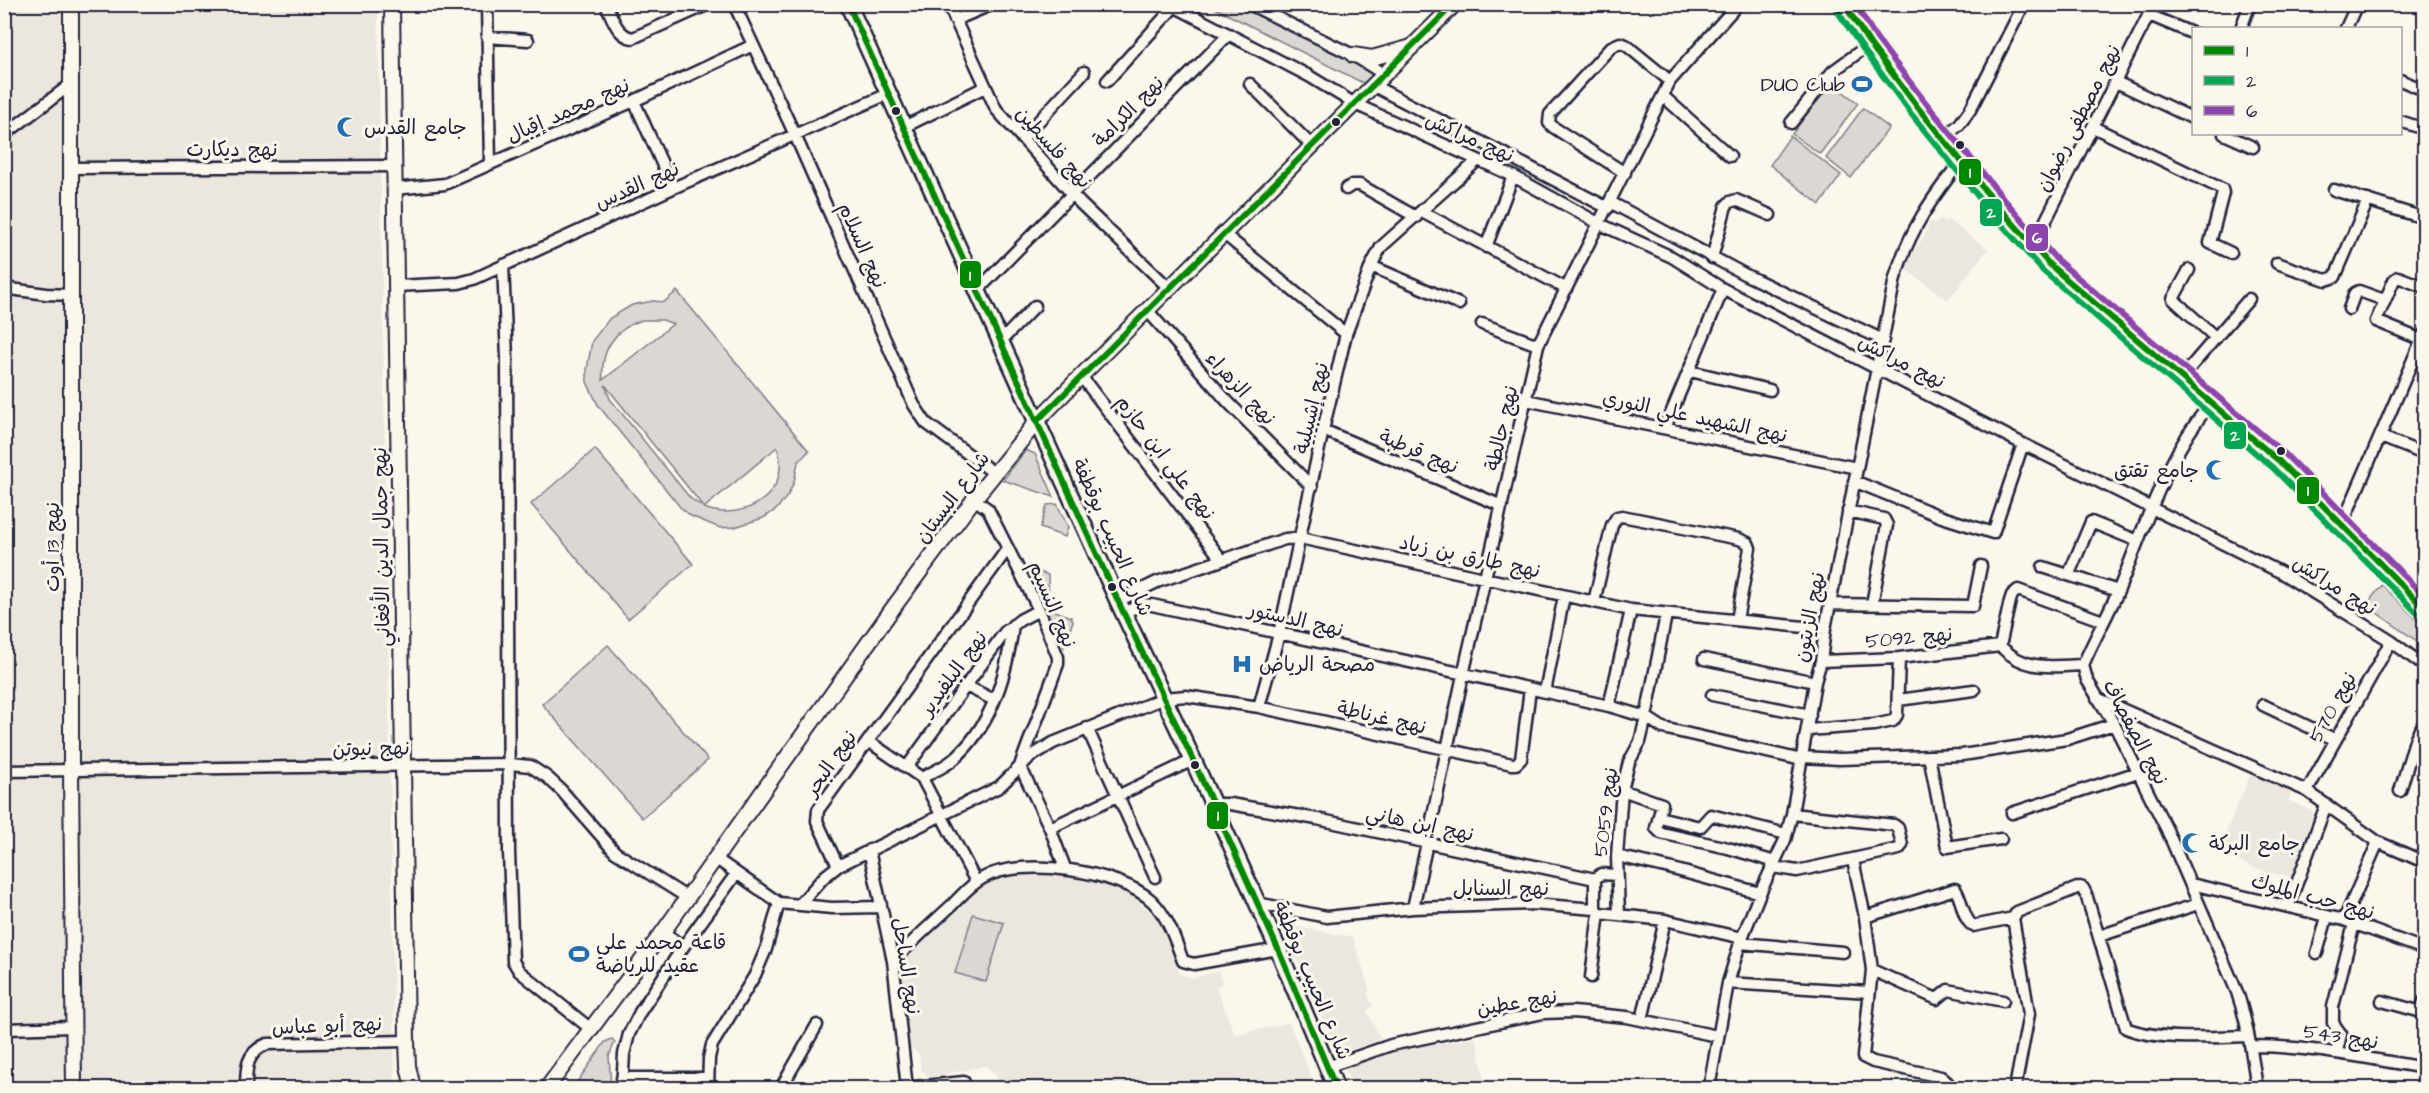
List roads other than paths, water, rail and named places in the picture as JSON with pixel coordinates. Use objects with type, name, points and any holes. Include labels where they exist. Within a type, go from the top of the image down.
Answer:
[{"type":"main road","name":"نهج 13 أوت","points":[[70,4],[71,770],[74,1089]]},
{"type":"main road","name":"نهج جمال الدين الأفغاني","points":[[392,4],[395,286],[405,766],[407,1041],[408,1066],[413,1089]]},
{"type":"main road","name":"شارع الحبيب بوقطفة","points":[[848,4],[1121,607],[1213,804],[1278,949],[1336,1089]]},
{"type":"main road","points":[[1844,4],[1870,44],[1961,161],[2033,246],[2070,285],[2279,461],[2424,608]]},
{"type":"main road","name":"شارع البستان","points":[[552,1085],[974,499],[1038,420],[1414,46],[1447,7]]},
{"type":"main road","points":[[1353,55],[1366,58],[1379,57],[1414,46]]},
{"type":"street","points":[[487,4],[489,164]]},
{"type":"street","points":[[606,4],[620,31],[624,36],[633,38],[709,4]]},
{"type":"street","name":"نهج السلام","points":[[734,4],[795,135],[907,392],[919,414],[926,423],[994,473]]},
{"type":"street","name":"نهج فلسطين","points":[[948,4],[996,109],[1073,192],[1081,204],[1169,288]]},
{"type":"street","points":[[955,20],[993,4]]},
{"type":"street","points":[[1249,4],[1353,55],[1384,75]]},
{"type":"street","name":"نهج جالطة","points":[[1413,908],[1538,345],[1670,81],[1738,4]]},
{"type":"street","points":[[1943,138],[1959,125],[1970,110],[2024,4]]},
{"type":"street","points":[[2241,27],[2250,4]]},
{"type":"street","points":[[2346,27],[2357,4]]},
{"type":"street","points":[[1107,81],[1172,6]]},
{"type":"street","name":"نهج مراكش","points":[[1172,6],[1309,76],[1355,104],[1513,176],[1600,225],[1672,257],[1723,289],[2023,444],[2280,572],[2391,640],[2424,666]]},
{"type":"street","points":[[2152,10],[2192,33]]},
{"type":"street","name":"نهج مصطفى رضوان","points":[[2033,246],[2152,10]]},
{"type":"street","name":"نهج الكرامة","points":[[978,290],[1229,34]]},
{"type":"street","points":[[487,37],[528,40]]},
{"type":"street","points":[[1625,173],[1553,127],[1549,123],[1550,114],[1616,44],[1626,45],[1670,81]]},
{"type":"street","points":[[1791,123],[1833,71],[1870,44]]},
{"type":"street","name":"نهج محمد إقبال","points":[[394,189],[441,185],[752,46]]},
{"type":"street","points":[[1022,139],[1084,72]]},
{"type":"street","points":[[2116,82],[2192,119]]},
{"type":"street","points":[[2402,82],[2424,90]]},
{"type":"street","points":[[1250,84],[1313,147]]},
{"type":"street","points":[[4,135],[70,85]]},
{"type":"street","points":[[1374,86],[1712,258],[1883,340]]},
{"type":"street","points":[[904,127],[985,87]]},
{"type":"street","name":"نهج القدس","points":[[395,286],[466,282],[888,94]]},
{"type":"street","points":[[1663,96],[1730,156]]},
{"type":"street","points":[[634,100],[673,188]]},
{"type":"street","points":[[2402,122],[2424,129]]},
{"type":"street","points":[[2093,127],[2222,189],[2223,193],[2210,243],[2231,253]]},
{"type":"street","points":[[2226,135],[2253,147]]},
{"type":"street","name":"نهج إشبيلية","points":[[1259,707],[1279,634],[1346,334],[1371,266],[1381,247],[1477,161]]},
{"type":"street","name":"نهج الزيتون","points":[[1708,1089],[1728,983],[1741,941],[1774,865],[1792,814],[1815,682],[1821,661],[1829,604],[1878,369],[1894,278],[1908,239],[1933,198],[1961,161]]},
{"type":"street","name":"نهج ديكارت","points":[[71,168],[394,166]]},
{"type":"street","points":[[1486,247],[1513,176]]},
{"type":"street","points":[[1346,189],[1352,185],[1360,185],[1565,288]]},
{"type":"street","points":[[2334,190],[2424,218]]},
{"type":"street","points":[[1712,258],[1730,202],[1736,200],[1770,215]]},
{"type":"street","points":[[2277,263],[2326,280],[2335,277],[2368,200]]},
{"type":"street","points":[[1224,234],[1346,334]]},
{"type":"street","points":[[503,265],[507,358],[509,852],[514,964],[519,971],[592,1030]]},
{"type":"street","points":[[1371,266],[1459,304]]},
{"type":"street","points":[[2189,270],[2173,299],[2216,338]]},
{"type":"street","points":[[2343,525],[2423,337],[2376,321],[2394,280],[2398,277],[2424,287]]},
{"type":"street","points":[[4,288],[71,295]]},
{"type":"street","points":[[1665,428],[1723,289]]},
{"type":"street","points":[[2349,309],[2355,293],[2359,291],[2384,300]]},
{"type":"street","points":[[2181,378],[2249,299]]},
{"type":"street","points":[[1002,340],[1035,306]]},
{"type":"street","name":"نهج الزهراء","points":[[1147,310],[1228,402],[1312,487]]},
{"type":"street","points":[[1482,324],[1538,345]]},
{"type":"street","points":[[1690,371],[1770,390]]},
{"type":"street","name":"نهج علي ابن حازم","points":[[1081,376],[1222,560]]},
{"type":"street","name":"نهج الشهيد علي النوري","points":[[1526,400],[1857,468]]},
{"type":"street","name":"نهج الصفصاف","points":[[2211,403],[2187,435],[2161,481],[2118,591],[2083,665],[2087,680],[2114,724],[2191,884],[2237,992],[2244,1013],[2257,1089]]},
{"type":"street","name":"نهج قرطبة","points":[[1323,430],[1502,506]]},
{"type":"street","points":[[2381,437],[2424,454]]},
{"type":"street","points":[[1854,481],[1942,517],[1993,533],[2023,444]]},
{"type":"street","name":"نهج النسيم","points":[[974,499],[988,509],[1056,648],[1058,664],[1020,766]]},
{"type":"street","points":[[1848,511],[1884,519],[1887,525],[1872,604]]},
{"type":"street","points":[[1594,602],[1612,525],[1617,517],[1622,516],[1739,539],[1748,543],[1750,548],[1737,620]]},
{"type":"street","points":[[2069,574],[2091,522],[2138,541]]},
{"type":"street","name":"نهج طارق بن زياد","points":[[1121,607],[1157,582],[1285,539],[1300,538],[1485,576],[1631,610],[1825,629]]},
{"type":"street","name":"نهج البحر","points":[[838,866],[816,816],[1008,548]]},
{"type":"street","points":[[1829,604],[1973,606],[1982,566]]},
{"type":"street","points":[[2043,567],[2118,591]]},
{"type":"street","points":[[2083,665],[2033,666],[2008,655],[2000,646],[2012,595],[2018,590],[2103,621]]},
{"type":"street","points":[[1545,692],[1564,596]]},
{"type":"street","name":"نهج الدستور","points":[[1121,607],[1142,604],[1609,706],[1646,717],[1663,728],[1802,758],[1962,755],[2067,739],[2114,724]]},
{"type":"street","name":"نهج البلفيدير","points":[[907,767],[1013,625],[1039,610]]},
{"type":"street","points":[[1609,706],[1631,610]]},
{"type":"street","name":"نهج 5059","points":[[1619,915],[1617,856],[1622,790],[1629,762],[1640,742],[1666,615]]},
{"type":"street","points":[[922,778],[952,761],[976,738],[994,700],[1010,648],[1013,625]]},
{"type":"street","name":"نهج 570","points":[[2307,791],[2391,640]]},
{"type":"street","name":"نهج 5092","points":[[1821,661],[1899,658],[2000,646]]},
{"type":"street","points":[[1704,658],[1815,682]]},
{"type":"street","points":[[1808,730],[1889,723],[1897,715],[1899,658]]},
{"type":"street","points":[[966,686],[994,700]]},
{"type":"street","name":"نهج غرناطة","points":[[1164,698],[1186,696],[1259,707],[1512,764],[1521,759],[1530,689]]},
{"type":"street","points":[[1898,700],[1974,690]]},
{"type":"street","points":[[1712,695],[1810,715]]},
{"type":"street","points":[[799,905],[824,877],[838,866],[999,787],[1030,757],[1053,743],[1164,698]]},
{"type":"street","points":[[2097,698],[2307,791],[2378,842],[2424,862]]},
{"type":"street","points":[[2263,705],[2334,739]]},
{"type":"street","points":[[2400,791],[2416,737],[2424,723]]},
{"type":"street","points":[[1036,726],[1040,739],[1044,743],[1053,743]]},
{"type":"street","points":[[1087,729],[1155,877]]},
{"type":"street","points":[[868,741],[922,778],[976,882]]},
{"type":"street","points":[[1929,756],[1947,848],[2001,839]]},
{"type":"street","points":[[1050,828],[1193,760]]},
{"type":"street","name":"نهج نيوتن","points":[[4,771],[510,764],[530,766],[561,790],[615,852],[688,898]]},
{"type":"street","points":[[1020,766],[1050,828],[1065,868]]},
{"type":"street","points":[[2012,813],[2138,772]]},
{"type":"street","points":[[1622,790],[1662,804],[1656,828],[1661,833],[1728,848],[1797,871],[1899,849],[1902,843],[1898,828],[1894,825],[1792,814]]},
{"type":"street","name":"نهج إبن هاني","points":[[1213,804],[1230,804],[1317,819],[1595,879],[1601,874],[1617,875]]},
{"type":"street","points":[[2288,907],[2326,805]]},
{"type":"street","points":[[1659,817],[1701,827],[1711,815],[1786,834]]},
{"type":"street","points":[[2337,1051],[2341,1034],[2333,1023],[2333,1006],[2349,922],[2378,842]]},
{"type":"street","name":"نهج الساحل","points":[[869,850],[893,961],[906,1088]]},
{"type":"street","points":[[1617,856],[1760,893]]},
{"type":"street","points":[[715,858],[779,903],[832,908],[880,907]]},
{"type":"street","points":[[1852,860],[1865,917],[1872,970],[1863,1057],[1873,1062],[1941,1077],[1948,1083],[1947,1089]]},
{"type":"street","points":[[893,961],[976,882],[986,876],[1014,869],[1047,866],[1065,868],[1118,882],[1141,893],[1167,919],[1183,961],[1194,964],[1278,949]]},
{"type":"street","points":[[736,874],[683,947],[640,1012],[629,1034],[624,1054],[622,1083],[708,1083],[712,1045],[755,975],[766,949],[779,903]]},
{"type":"street","points":[[1591,977],[1597,911],[1595,879]]},
{"type":"street","name":"نهج حب الملوك","points":[[2191,884],[2349,922],[2424,948]]},
{"type":"street","points":[[2016,1089],[2029,1014],[2013,918],[2017,912],[2080,887],[2086,894],[2099,936],[2198,904]]},
{"type":"street","points":[[1865,917],[1955,889],[1960,896],[1969,923],[1973,926],[2013,918]]},
{"type":"street","name":"نهج السنابل","points":[[1257,903],[1327,916],[1413,908],[1533,904],[1665,920],[1741,941],[1843,952]]},
{"type":"street","points":[[2317,953],[2327,917]]},
{"type":"street","points":[[1642,1020],[1665,920]]},
{"type":"street","points":[[663,932],[683,947]]},
{"type":"street","name":"نهج 543","points":[[2099,936],[2126,1028],[2146,1033],[2337,1051],[2424,1068]]},
{"type":"street","points":[[1872,970],[1937,999],[1948,990],[2003,1001]]},
{"type":"street","points":[[1728,983],[1869,992]]},
{"type":"street","points":[[2382,1001],[2418,1011],[2422,1008],[2424,1001]]},
{"type":"street","name":"نهج عطين","points":[[1327,1067],[1391,1045],[1543,1013],[1573,1012],[1642,1020],[1717,1036]]},
{"type":"street","points":[[781,1089],[817,1025]]},
{"type":"street","points":[[4,1029],[73,1028]]},
{"type":"street","name":"نهج أبو عباس","points":[[246,1089],[248,1061],[253,1052],[267,1044],[407,1041]]},
{"type":"street","points":[[906,1088],[964,1082]]},
{"type":"place","name":"DUO Club","points":[[1862,84]]},
{"type":"place","name":"جامع القدس","points":[[347,127]]},
{"type":"place","name":"جامع تقتق","points":[[2216,470]]},
{"type":"place","name":"مصحة الرياض","points":[[1242,664]]},
{"type":"place","name":"جامع البركة","points":[[2192,843]]},
{"type":"place","name":"قاعة محمد علي عقيد للرياضة","points":[[579,954]]}]
